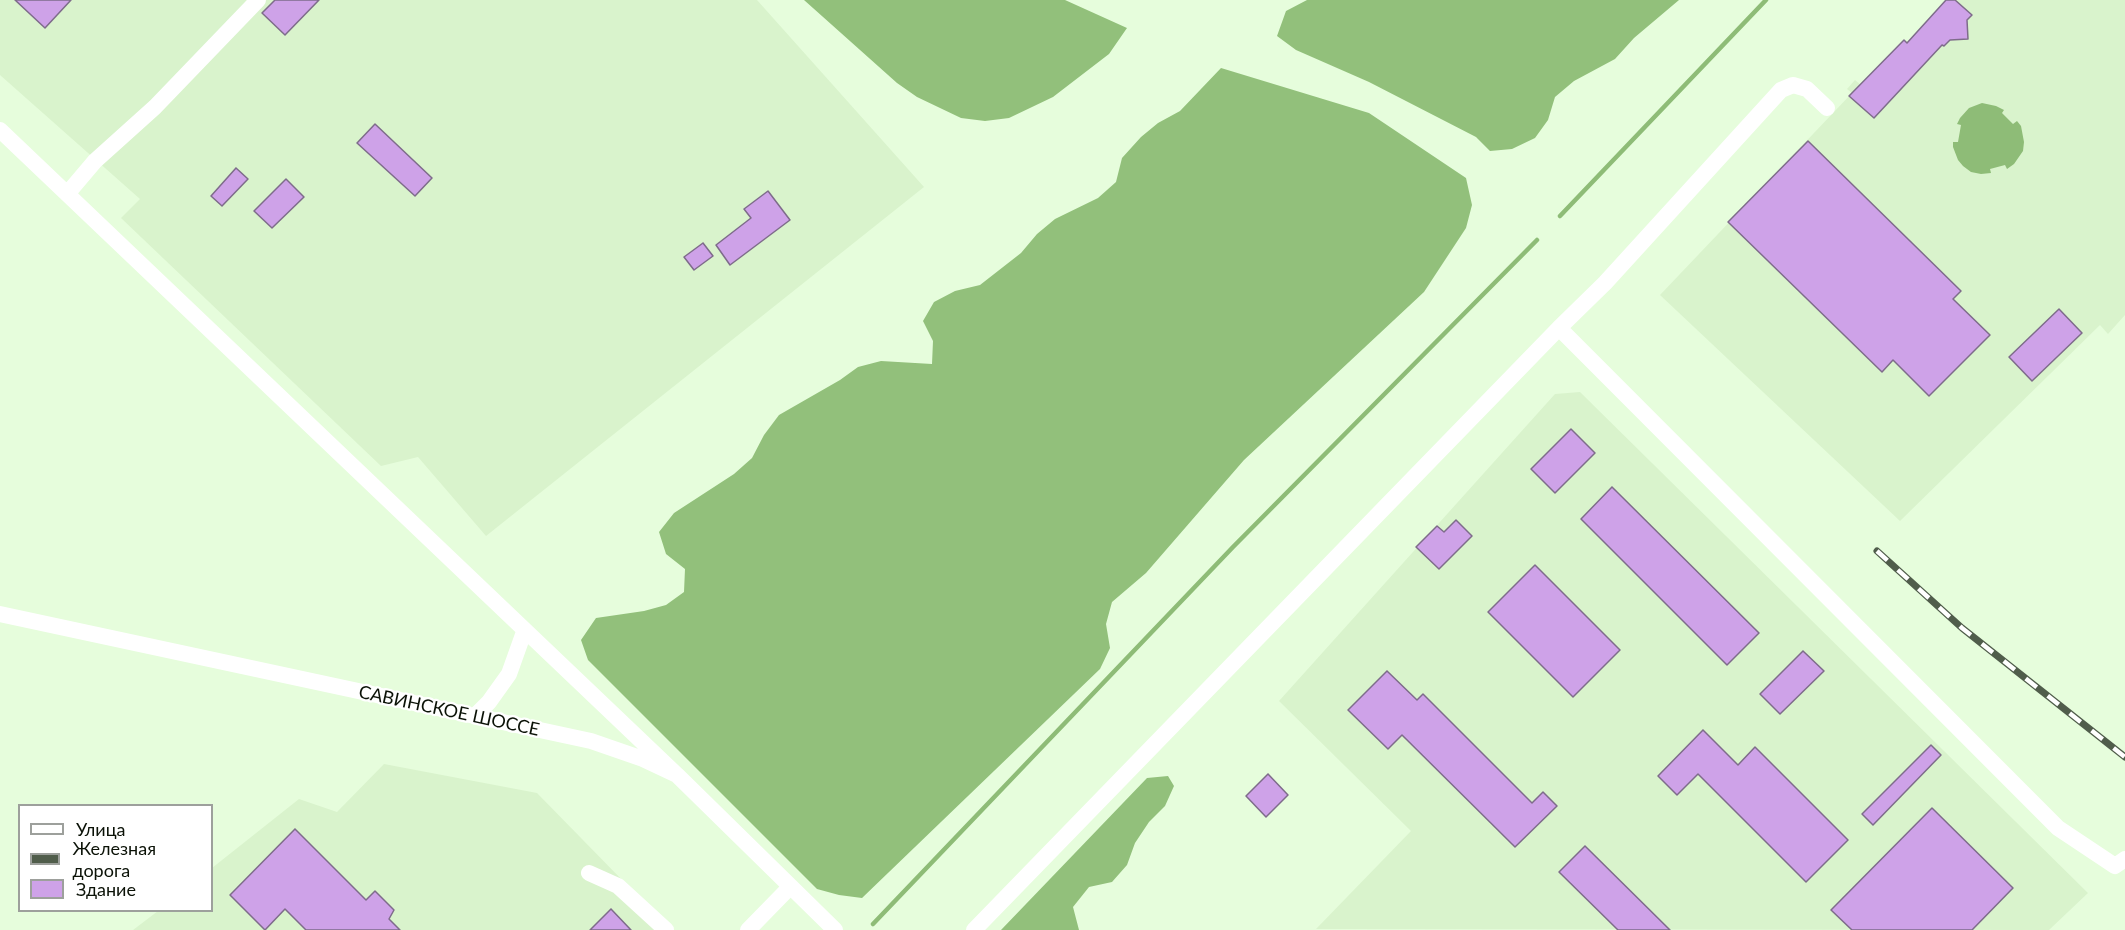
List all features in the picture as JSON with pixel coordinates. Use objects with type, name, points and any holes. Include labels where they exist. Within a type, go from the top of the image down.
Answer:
[{"type":"street","points":[[67,194],[95,161],[155,107],[258,0]]},
{"type":"street","points":[[974,930],[1605,283],[1781,90],[1793,85],[1807,89],[1827,108]]},
{"type":"street","points":[[0,130],[677,776]]},
{"type":"street","points":[[1559,328],[2058,828],[2115,866],[2125,859]]},
{"type":"street","name":"САВИНСКОЕ ШОССЕ","points":[[0,614],[591,741],[643,759],[677,776],[834,930]]},
{"type":"street","points":[[475,716],[489,702],[509,674],[524,632]]},
{"type":"street","points":[[589,873],[618,886],[666,930]]},
{"type":"street","points":[[748,930],[790,887]]},
{"type":"shaded area","points":[[0,0],[757,0],[924,187],[486,536],[418,457],[381,466],[121,218],[140,199],[0,75]]},
{"type":"shaded area","points":[[804,0],[1065,0],[1127,28],[1109,54],[1053,97],[1009,118],[985,121],[961,118],[917,97],[897,83]]},
{"type":"shaded area","points":[[1307,0],[1679,0],[1634,38],[1615,59],[1574,81],[1555,97],[1548,120],[1535,138],[1512,149],[1490,151],[1476,137],[1369,82],[1296,50],[1277,36],[1286,11]]},
{"type":"shaded area","points":[[1946,0],[2125,0],[2125,315],[2108,334],[2100,325],[1900,521],[1660,295],[1852,93],[1847,89],[1855,80],[1861,85],[1904,40],[1907,42]]},
{"type":"shaded area","points":[[1221,68],[1369,113],[1466,178],[1472,205],[1466,228],[1424,292],[1244,460],[1146,573],[1112,602],[1106,624],[1110,648],[1100,669],[862,898],[817,889],[588,660],[581,640],[596,618],[644,611],[666,605],[684,592],[685,569],[666,554],[659,532],[674,513],[734,474],[752,458],[764,435],[779,415],[858,367],[881,361],[932,364],[933,341],[923,321],[934,302],[955,291],[980,285],[1021,253],[1037,234],[1055,219],[1098,198],[1116,182],[1122,158],[1141,137],[1158,123],[1180,111]]},
{"type":"shaded area","points":[[1982,103],[2004,110],[2002,113],[2013,124],[2017,121],[2021,126],[2024,142],[2023,151],[2014,164],[2007,169],[2005,165],[1990,169],[1991,173],[1981,174],[1971,172],[1963,166],[1958,160],[1953,142],[1958,142],[1961,125],[1957,124],[1960,118],[1969,108]]},
{"type":"shaded area","points":[[1580,392],[2088,893],[2049,930],[1316,929],[1411,831],[1279,701],[1555,394]]},
{"type":"shaded area","points":[[384,764],[537,793],[671,930],[133,930],[157,912],[213,912],[213,867],[299,799],[337,812]]},
{"type":"shaded area","points":[[1168,776],[1174,786],[1165,806],[1149,822],[1135,843],[1127,865],[1112,882],[1089,887],[1073,907],[1079,930],[1001,930],[1147,778]]},
{"type":"building","points":[[15,0],[71,0],[45,28]]},
{"type":"building","points":[[275,0],[319,0],[285,35],[262,13]]},
{"type":"building","points":[[1946,0],[1955,0],[1972,15],[1967,20],[1968,39],[1950,40],[1944,46],[1942,45],[1874,118],[1849,96],[1904,40],[1907,43]]},
{"type":"building","points":[[375,124],[432,178],[415,196],[357,143]]},
{"type":"building","points":[[1808,141],[1961,291],[1953,299],[1990,335],[1929,396],[1893,360],[1882,372],[1728,222]]},
{"type":"building","points":[[236,168],[248,179],[222,206],[211,196]]},
{"type":"building","points":[[286,179],[304,197],[272,228],[254,211]]},
{"type":"building","points":[[768,191],[790,220],[730,265],[716,245],[751,218],[744,209]]},
{"type":"building","points":[[703,243],[713,256],[694,270],[684,257]]},
{"type":"building","points":[[2059,309],[2082,333],[2032,381],[2009,357]]},
{"type":"building","points":[[1571,429],[1595,453],[1555,493],[1531,469]]},
{"type":"building","points":[[1612,487],[1759,633],[1727,665],[1581,519]]},
{"type":"building","points":[[1456,520],[1472,536],[1439,569],[1416,547],[1437,526],[1444,532]]},
{"type":"building","points":[[1535,565],[1620,650],[1573,697],[1488,612]]},
{"type":"building","points":[[1803,651],[1824,671],[1780,714],[1760,694]]},
{"type":"building","points":[[1387,671],[1417,700],[1423,694],[1532,803],[1543,792],[1557,806],[1515,847],[1402,735],[1388,749],[1348,710]]},
{"type":"building","points":[[1703,730],[1738,765],[1755,747],[1848,840],[1806,882],[1698,774],[1677,795],[1658,776]]},
{"type":"building","points":[[1931,745],[1941,755],[1873,825],[1862,814]]},
{"type":"building","points":[[1268,774],[1288,795],[1266,817],[1246,796]]},
{"type":"building","points":[[1932,808],[2013,888],[1972,930],[1852,930],[1831,910]]},
{"type":"building","points":[[295,829],[366,900],[375,891],[394,910],[389,919],[400,930],[306,930],[285,909],[265,930],[230,895]]},
{"type":"building","points":[[1585,846],[1670,930],[1618,930],[1559,872]]},
{"type":"building","points":[[611,909],[631,930],[590,930]]},
{"type":"waterway","points":[[1560,216],[1766,0]]},
{"type":"waterway","points":[[873,924],[1233,547],[1537,240]]},
{"type":"railway","points":[[1877,551],[1962,628],[2125,757]]}]
